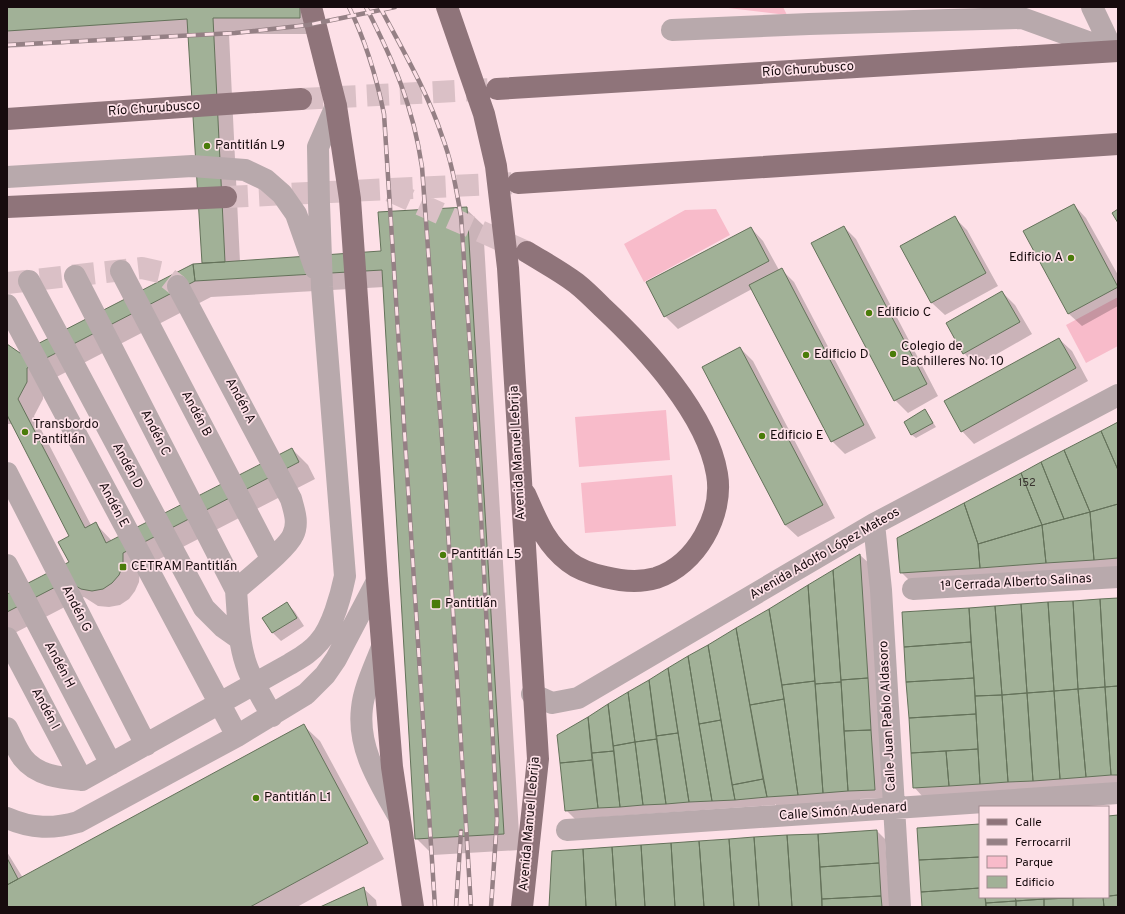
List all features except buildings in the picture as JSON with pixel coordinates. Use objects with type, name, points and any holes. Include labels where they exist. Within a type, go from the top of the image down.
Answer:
[{"type":"main road","points":[[311,7],[336,106],[350,199],[377,581],[392,767],[413,907]]},
{"type":"main road","name":"Avenida Manuel Lebrija","points":[[447,7],[484,114],[496,166],[508,268],[532,694],[538,759],[522,907]]},
{"type":"main road","name":"Río Churubusco","points":[[497,89],[1116,51]]},
{"type":"main road","name":"Río Churubusco","points":[[7,119],[300,99]]},
{"type":"main road","points":[[518,183],[1118,144]]},
{"type":"main road","points":[[7,207],[226,197]]},
{"type":"main road","points":[[520,481],[541,531],[554,548],[570,563],[588,572],[631,581],[656,578],[679,566],[696,548],[709,527],[717,499],[717,475],[712,452],[693,415],[669,380],[624,328],[576,283],[527,252]]},
{"type":"street","points":[[1092,7],[1116,51]]},
{"type":"street","points":[[672,30],[805,15],[1022,18],[1116,51]]},
{"type":"street","points":[[7,728],[23,758],[37,770],[56,778],[82,780],[255,685],[309,652],[321,641],[339,602],[345,576],[322,287],[318,147],[336,106]]},
{"type":"street","points":[[7,177],[192,166],[245,170],[266,180],[282,194],[296,214],[322,287]]},
{"type":"street","name":"Andén B","points":[[121,271],[271,558]]},
{"type":"street","name":"Andén C","points":[[75,276],[236,590]]},
{"type":"street","name":"Andén D","points":[[29,281],[204,608],[223,627],[240,639]]},
{"type":"street","name":"Andén A","points":[[178,286],[291,499],[296,518],[294,534],[291,539],[271,558]]},
{"type":"street","name":"Andén E","points":[[7,305],[237,736]]},
{"type":"street","name":"Avenida Adolfo López Mateos","points":[[532,694],[552,703],[578,698],[874,524],[1118,395]]},
{"type":"street","name":"Andén G","points":[[7,473],[146,745]]},
{"type":"street","name":"Calle Juan Pablo Aldasoro","points":[[874,524],[881,590],[900,907]]},
{"type":"street","points":[[271,558],[236,590],[240,639],[246,664],[255,685],[272,716]]},
{"type":"street","name":"Andén H","points":[[7,565],[111,764]]},
{"type":"street","name":"1ª Cerrada Alberto Salinas","points":[[913,589],[1118,577]]},
{"type":"street","points":[[7,803],[12,820],[36,827],[58,827],[78,822],[272,716],[306,694],[324,675],[344,645],[377,581]]},
{"type":"street","name":"Andén I","points":[[7,638],[82,780]]},
{"type":"street","name":"Calle Simón Audenard","points":[[567,830],[1118,793]]},
{"type":"green space","points":[[720,7],[783,7],[787,15]]},
{"type":"green space","points":[[716,209],[730,235],[644,282],[624,244],[685,210]]},
{"type":"green space","points":[[1118,297],[1118,346],[1086,363],[1066,325]]},
{"type":"green space","points":[[666,410],[670,460],[579,467],[575,417]]},
{"type":"green space","points":[[672,475],[676,526],[585,533],[581,483]]},
{"type":"tunnel","points":[[301,99],[494,89]]},
{"type":"tunnel","points":[[226,197],[516,183]]},
{"type":"tunnel","points":[[390,191],[527,252]]},
{"type":"tunnel","points":[[7,283],[142,268],[160,272],[178,286]]},
{"type":"railway","points":[[349,7],[361,33],[370,59],[384,114],[435,907]]},
{"type":"railway","points":[[366,7],[394,66],[408,104],[422,167],[445,481],[471,907]]},
{"type":"railway","points":[[380,7],[414,70],[436,119],[451,166],[461,216],[479,479],[497,820],[491,907]]},
{"type":"railway","points":[[7,45],[235,33],[308,25],[395,7]]},
{"type":"railway","points":[[456,907],[461,831]]},
{"type":"place","name":"Pantitlán L9","points":[[207,146]]},
{"type":"place","name":"Edificio A","points":[[1071,258]]},
{"type":"place","name":"Edificio C","points":[[869,313]]},
{"type":"place","name":"Colegio de Bachilleres No. 10","points":[[893,354]]},
{"type":"place","name":"Edificio D","points":[[806,355]]},
{"type":"place","name":"Transbordo Pantitlán","points":[[25,432]]},
{"type":"place","name":"Edificio E","points":[[762,436]]},
{"type":"place","name":"Pantitlán L5","points":[[443,555]]},
{"type":"place","name":"CETRAM Pantitlán","points":[[123,567]]},
{"type":"place","name":"Pantitlán","points":[[436,604]]},
{"type":"place","name":"Pantitlán L1","points":[[256,798]]}]
